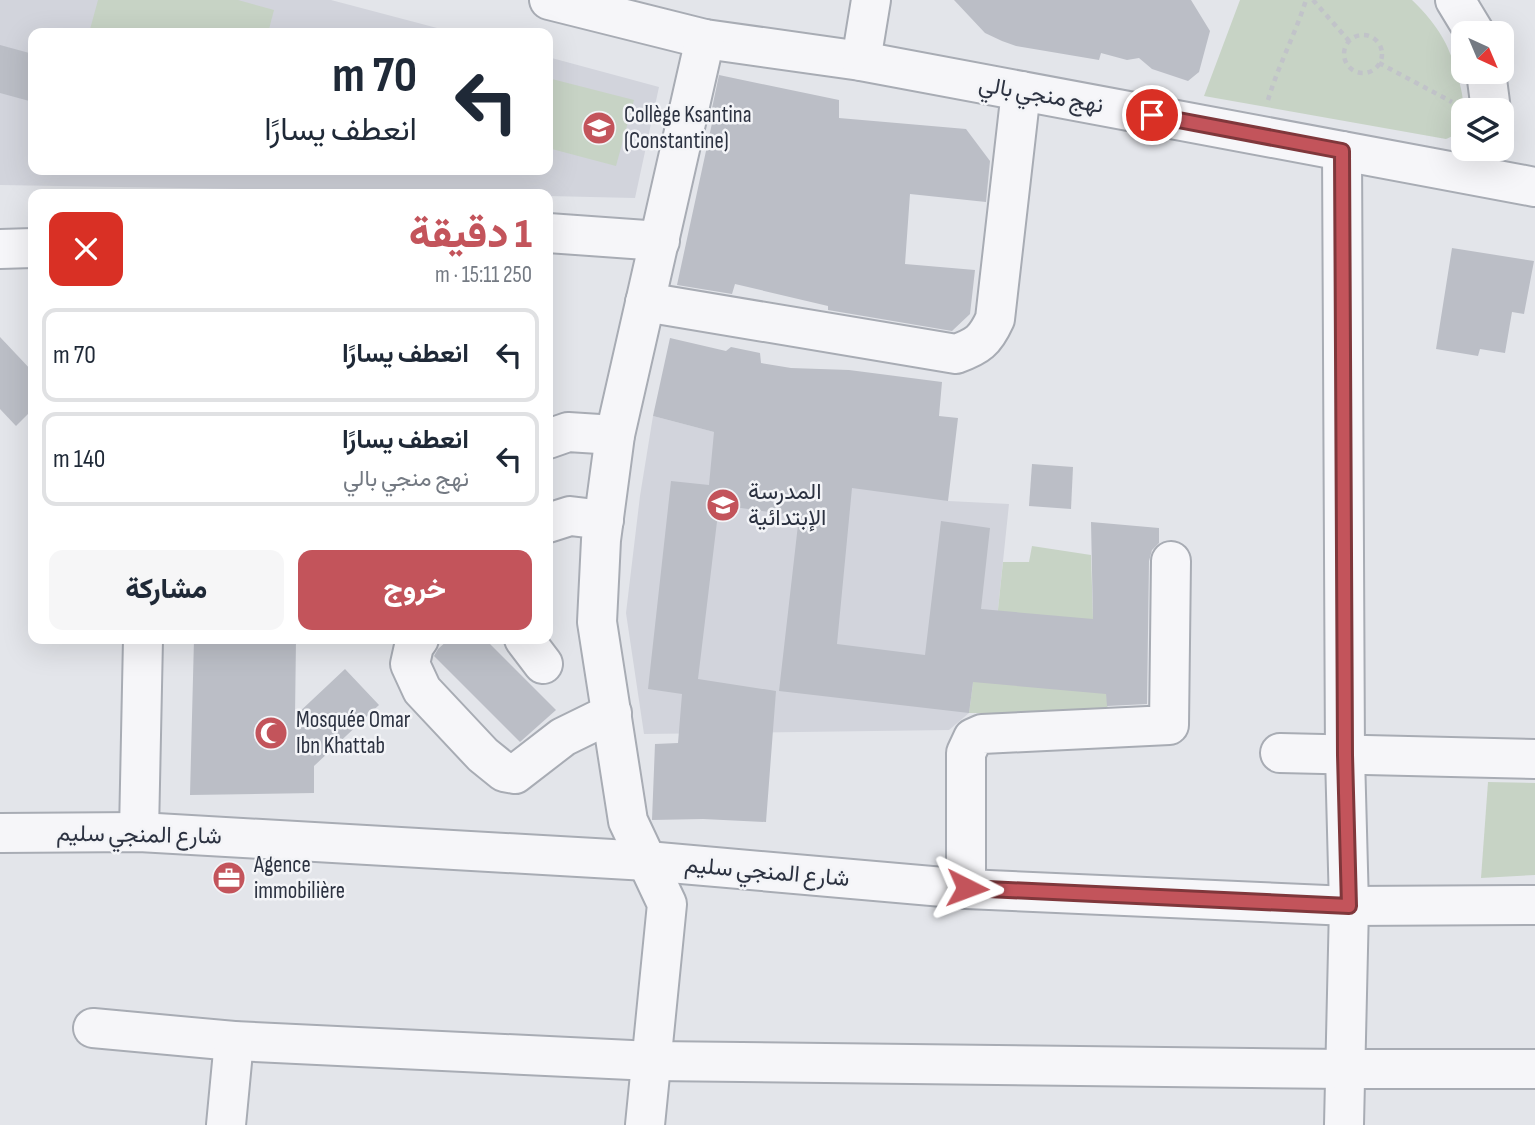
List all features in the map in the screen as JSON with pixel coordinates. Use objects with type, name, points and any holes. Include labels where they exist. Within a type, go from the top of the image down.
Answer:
[{"type":"street","name":"نهج منجي بالي","points":[[549,0],[705,39],[861,61],[1342,151],[1489,163],[1535,187]]},
{"type":"street","points":[[861,61],[871,0]]},
{"type":"street","points":[[1455,0],[1468,21]]},
{"type":"street","points":[[645,1125],[667,905],[628,821],[597,622],[604,520],[615,435],[705,39]]},
{"type":"street","points":[[645,302],[956,354],[974,348],[987,336],[995,319],[1020,91]]},
{"type":"street","points":[[1342,151],[1345,755],[1349,906],[1344,1125]]},
{"type":"street","points":[[553,233],[660,241]]},
{"type":"street","points":[[0,249],[28,248]]},
{"type":"street","points":[[553,437],[568,432],[615,435]]},
{"type":"street","points":[[553,521],[570,516],[604,520]]},
{"type":"street","points":[[967,888],[966,753],[973,738],[982,734],[1169,725],[1171,561]]},
{"type":"street","points":[[139,832],[143,644]]},
{"type":"street","points":[[415,644],[410,664],[422,690],[483,755],[504,772],[515,774],[563,737],[612,713]]},
{"type":"street","points":[[1280,753],[1535,759]]},
{"type":"street","name":"شارع المنجي سليم","points":[[0,833],[139,832],[647,861],[967,888],[1349,906],[1535,905]]},
{"type":"street","points":[[93,1028],[234,1041],[652,1061],[1535,1069]]},
{"type":"street","points":[[226,1125],[234,1041]]},
{"type":"path","points":[[1258,135],[1276,72],[1296,33],[1306,0]]},
{"type":"path","points":[[1313,0],[1349,41]]},
{"type":"path","points":[[1360,35],[1372,37],[1380,47],[1379,63],[1368,72],[1356,72],[1344,58],[1349,41],[1360,35]]},
{"type":"path","points":[[1379,63],[1462,107],[1489,96]]},
{"type":"shaded area","name":"Collège Ksantina (Constantine)","points":[[0,0],[331,0],[437,28],[28,28],[28,175],[553,175],[553,58],[659,87],[635,198],[553,196],[553,189],[244,189],[0,185]]},
{"type":"shaded area","points":[[653,416],[775,448],[948,501],[1009,504],[991,676],[974,676],[969,713],[949,730],[644,734],[626,613]]},
{"type":"green space","points":[[98,0],[238,0],[274,10],[269,28],[90,28]]},
{"type":"green space","points":[[1240,0],[1412,0],[1446,44],[1451,57],[1451,84],[1460,84],[1462,98],[1451,98],[1451,136],[1446,139],[1204,96]]},
{"type":"green space","points":[[553,79],[634,100],[616,166],[553,149]]},
{"type":"green space","points":[[1032,546],[1091,555],[1093,619],[1101,620],[1108,714],[969,713],[974,675],[991,676],[1003,562],[1029,562]]},
{"type":"green space","points":[[1488,782],[1535,783],[1535,875],[1481,878]]},
{"type":"building","points":[[954,0],[1191,0],[1210,31],[1199,72],[1188,81],[1152,69],[1139,58],[1127,60],[1101,53],[1099,60],[1016,46],[985,33]]},
{"type":"building","points":[[0,45],[28,53],[28,101],[0,93]]},
{"type":"building","points":[[719,75],[839,100],[839,118],[966,129],[990,161],[986,202],[910,194],[905,264],[975,270],[970,314],[952,331],[828,310],[828,306],[735,284],[732,294],[677,285],[714,114],[711,113]]},
{"type":"building","points":[[1452,248],[1534,261],[1524,314],[1512,312],[1505,353],[1480,349],[1478,356],[1436,349]]},
{"type":"building","points":[[0,337],[28,367],[28,414],[16,426],[0,409]]},
{"type":"building","points":[[670,338],[726,351],[731,347],[760,353],[761,363],[791,368],[849,370],[942,382],[939,416],[958,418],[948,501],[852,488],[837,644],[925,655],[941,521],[990,528],[981,609],[1093,619],[1091,522],[1159,528],[1159,543],[1152,550],[1149,561],[1147,704],[1107,706],[1106,694],[973,682],[969,713],[779,691],[799,516],[719,505],[698,679],[776,691],[766,822],[652,820],[655,744],[678,743],[682,694],[648,689],[671,481],[709,485],[714,432],[653,416]]},
{"type":"building","points":[[1032,464],[1073,467],[1071,509],[1029,506]]},
{"type":"building","name":"Mosquée Omar Ibn Khattab","points":[[194,644],[296,644],[295,716],[345,669],[379,705],[314,766],[314,793],[190,795]]},
{"type":"building","points":[[444,644],[490,644],[556,710],[520,742],[434,656]]},
{"type":"place","name":"Collège Ksantina (Constantine)","points":[[599,128]]},
{"type":"place","name":"المدرسة الإبتدائية","points":[[723,505]]},
{"type":"place","name":"Mosquée Omar Ibn Khattab","points":[[271,733]]},
{"type":"place","name":"Agence immobilière","points":[[229,878]]},
{"type":"route","points":[[967,888],[1349,906],[1345,755],[1342,151],[1152,115]]}]
